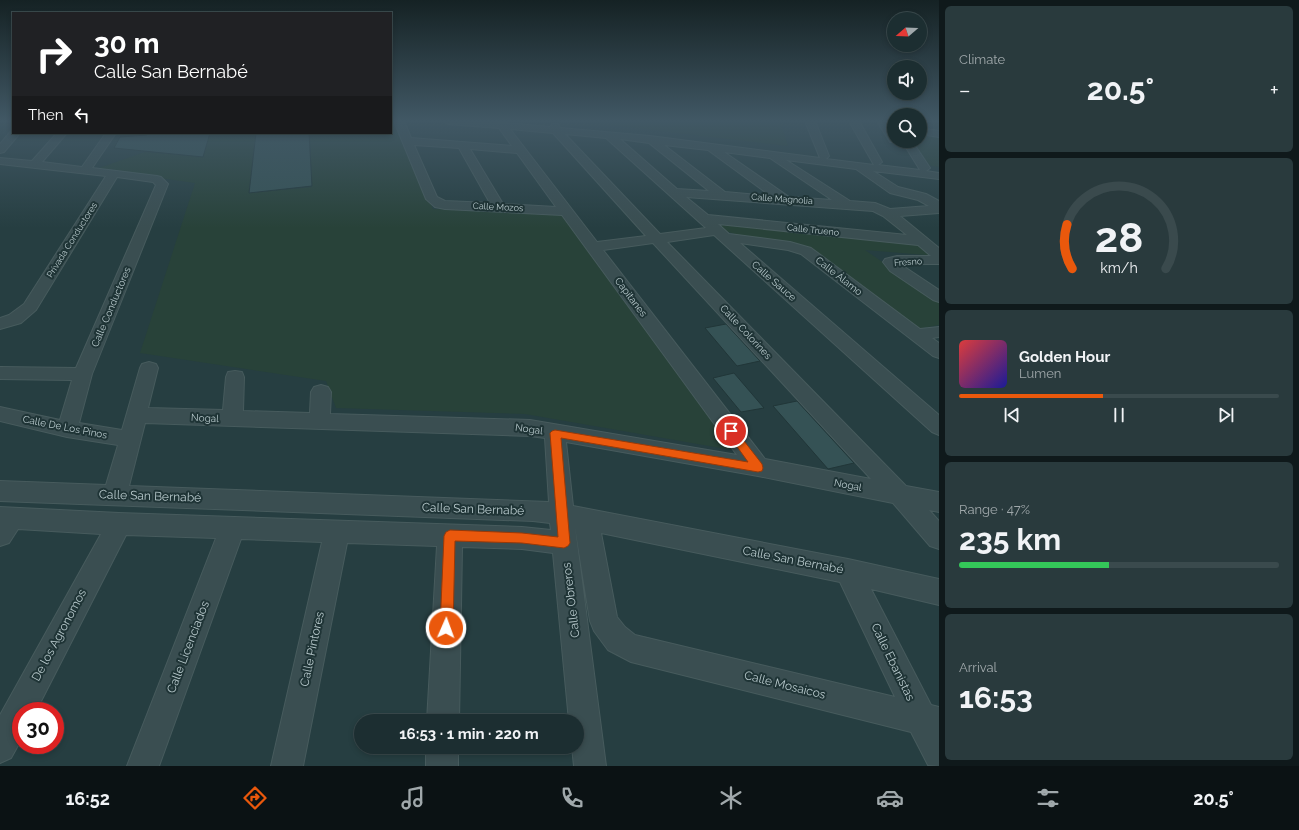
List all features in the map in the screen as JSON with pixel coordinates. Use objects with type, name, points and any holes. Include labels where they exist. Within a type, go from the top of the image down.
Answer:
[{"type":"street","points":[[35,164],[41,157]]},
{"type":"street","points":[[86,169],[95,157]]},
{"type":"street","name":"Calle Mozos","points":[[414,157],[432,199],[439,204],[566,211]]},
{"type":"street","points":[[469,157],[498,207]]},
{"type":"street","name":"Capitanes","points":[[526,157],[758,468]]},
{"type":"street","name":"Calle Colorines","points":[[586,157],[595,174],[901,496],[939,538]]},
{"type":"street","name":"Calle Sauce","points":[[634,157],[939,427]]},
{"type":"street","points":[[673,157],[720,194]]},
{"type":"street","points":[[723,157],[785,199]]},
{"type":"street","points":[[774,157],[846,204]]},
{"type":"street","points":[[786,157],[939,176]]},
{"type":"street","points":[[831,157],[877,162],[907,163],[924,168],[939,170]]},
{"type":"street","points":[[874,157],[877,162]]},
{"type":"street","points":[[913,157],[924,168]]},
{"type":"street","points":[[0,161],[86,169],[113,174]]},
{"type":"street","points":[[858,165],[894,190],[922,197],[939,207]]},
{"type":"street","name":"Calle Conductores","points":[[67,429],[83,374],[162,187],[161,182],[157,179],[113,174]]},
{"type":"street","name":"Privada Conductores","points":[[0,324],[15,319],[30,307],[113,174]]},
{"type":"street","name":"Calle Magnolia","points":[[674,192],[720,194],[846,204],[875,207],[888,214]]},
{"type":"street","points":[[888,214],[939,207]]},
{"type":"street","points":[[888,214],[923,241],[939,258]]},
{"type":"street","name":"Calle Trueno","points":[[704,220],[923,241],[939,240]]},
{"type":"street","name":"Calle Álamo","points":[[594,247],[658,239],[720,234],[790,246],[806,251],[939,352]]},
{"type":"street","name":"Fresno","points":[[939,258],[897,260],[890,262],[895,268],[939,297]]},
{"type":"street","points":[[917,335],[939,332]]},
{"type":"street","points":[[115,495],[129,438],[137,415],[149,368]]},
{"type":"street","points":[[0,373],[83,374]]},
{"type":"street","points":[[232,419],[235,377]]},
{"type":"street","points":[[320,422],[321,392]]},
{"type":"street","name":"Calle De Los Pinos","points":[[0,414],[67,429],[129,438]]},
{"type":"street","name":"Nogal","points":[[137,415],[530,428],[758,468],[939,502]]},
{"type":"street","name":"Calle Obreros","points":[[555,433],[564,543],[590,766]]},
{"type":"street","name":"Calle San Bernabé","points":[[0,491],[533,511],[561,514],[848,571],[939,592]]},
{"type":"street","name":"Calle Mosaicos","points":[[587,520],[604,621],[610,634],[620,642],[631,648],[930,721]]},
{"type":"street","points":[[4,524],[118,524],[233,527],[522,538],[564,543]]},
{"type":"street","name":"De los Agronomos","points":[[0,747],[118,524]]},
{"type":"street","name":"Calle Licenciados","points":[[144,766],[233,527]]},
{"type":"street","name":"Calle Pintores","points":[[287,766],[337,532]]},
{"type":"street","points":[[443,714],[450,536]]},
{"type":"street","name":"Calle Ebanistas","points":[[848,571],[930,721],[939,754]]},
{"type":"street","points":[[442,754],[442,766]]},
{"type":"green space","points":[[131,157],[254,157],[249,193],[312,187],[311,157],[410,157],[433,209],[560,213],[738,451],[525,414],[336,408],[326,381],[140,353],[195,183],[96,169]]},
{"type":"green space","points":[[921,157],[939,157],[939,167],[926,165]]},
{"type":"green space","points":[[720,225],[918,242],[938,256],[865,250],[939,301],[939,325],[917,329],[816,253],[793,243],[741,236],[726,231]]},
{"type":"building","points":[[253,157],[310,157],[312,186],[249,193]]},
{"type":"building","points":[[726,324],[760,361],[737,366],[705,328]]},
{"type":"building","points":[[734,373],[764,408],[741,412],[713,378]]},
{"type":"building","points":[[797,401],[854,463],[828,469],[773,406]]},
{"type":"route","points":[[446,628],[450,536],[522,538],[564,543],[555,433],[758,468],[731,431]]}]
